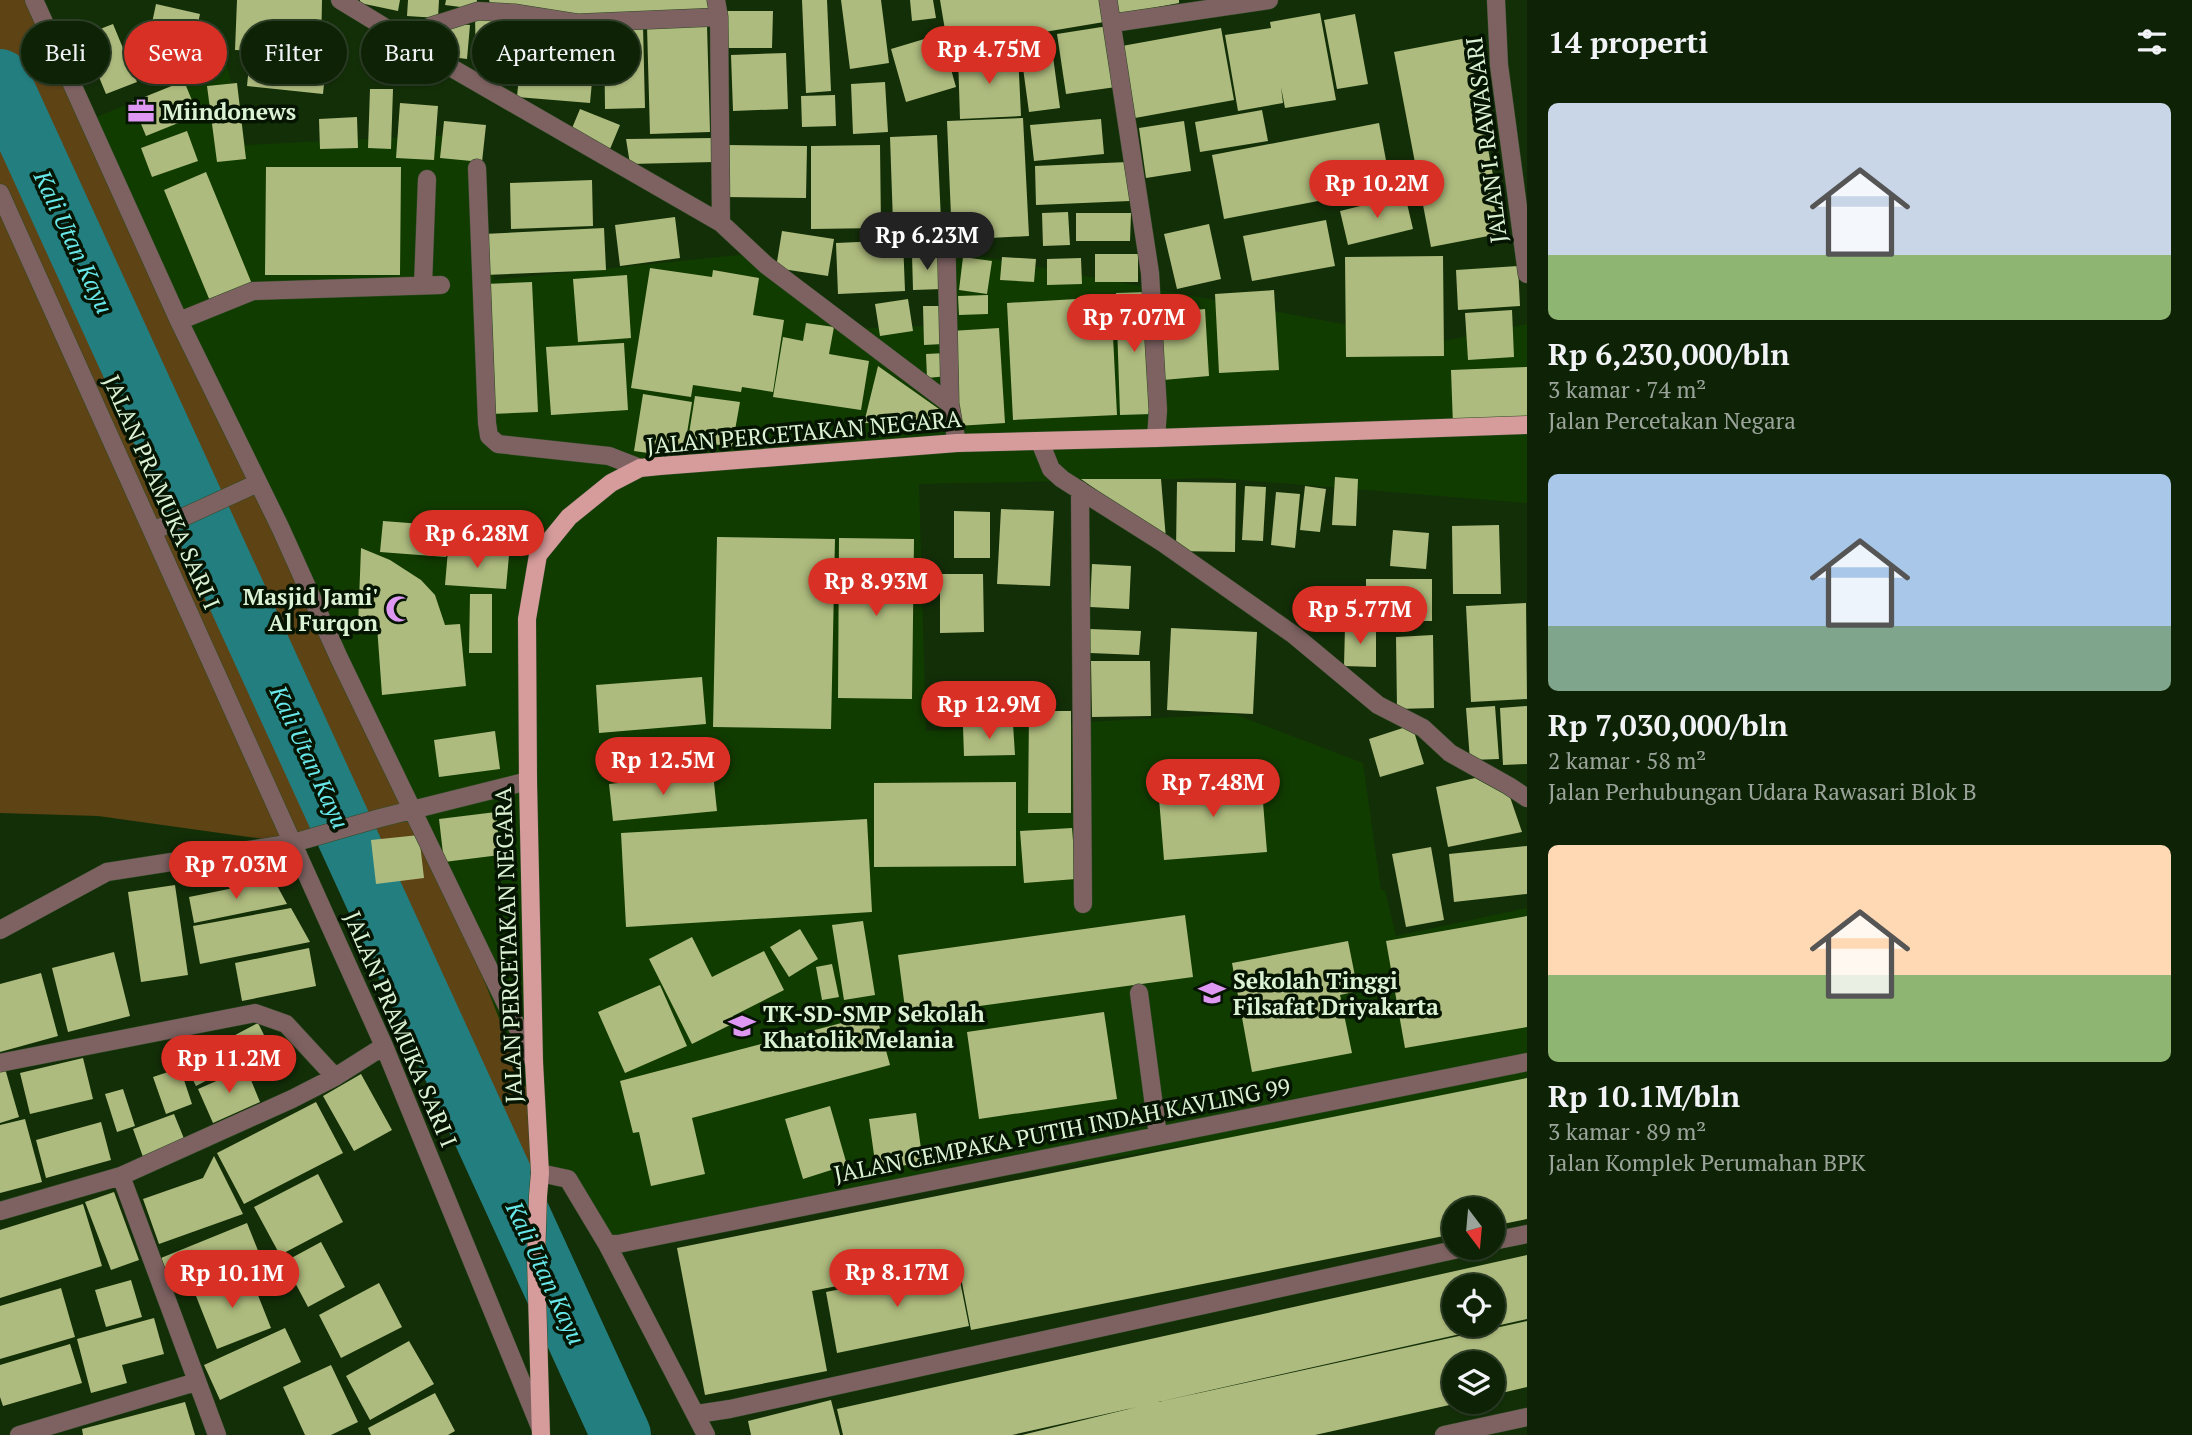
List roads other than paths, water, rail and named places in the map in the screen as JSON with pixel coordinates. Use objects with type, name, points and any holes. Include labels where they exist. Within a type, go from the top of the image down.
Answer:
[{"type":"main road","name":"JALAN PERCETAKAN NEGARA","points":[[541,1432],[537,1228],[540,1173],[534,1062],[527,619],[538,555],[569,517],[611,483],[640,468],[957,443],[1527,425]]},
{"type":"street","points":[[34,0],[252,486],[414,811],[534,1062]]},
{"type":"street","points":[[340,0],[375,21]]},
{"type":"street","points":[[1108,0],[1150,272],[1158,410],[1156,438]]},
{"type":"street","points":[[1113,23],[1269,0]]},
{"type":"street","name":"JALAN I. RAWASARI","points":[[1496,0],[1499,65],[1527,274]]},
{"type":"street","points":[[447,21],[478,11],[514,13],[577,23],[717,9],[721,223]]},
{"type":"street","points":[[458,70],[721,223],[765,265],[950,404]]},
{"type":"street","points":[[477,168],[486,424],[489,436],[498,444],[609,456],[640,468]]},
{"type":"street","points":[[423,285],[427,179]]},
{"type":"street","name":"JALAN PRAMUKA SARI I","points":[[0,193],[159,528],[293,843],[384,1046],[541,1432]]},
{"type":"street","points":[[946,226],[950,404],[957,443]]},
{"type":"street","points":[[179,321],[253,291],[441,285]]},
{"type":"street","points":[[1040,442],[1051,469],[1062,479],[1163,543],[1294,635],[1378,705],[1423,728],[1450,753],[1527,798]]},
{"type":"street","points":[[159,528],[252,486]]},
{"type":"street","points":[[1080,490],[1083,904]]},
{"type":"street","points":[[0,930],[107,872],[293,843],[528,781]]},
{"type":"street","points":[[1139,993],[1158,1136]]},
{"type":"street","points":[[0,1063],[255,1013],[286,1024],[335,1077]]},
{"type":"street","points":[[0,1211],[121,1176],[292,1099],[335,1077],[384,1046]]},
{"type":"street","name":"JALAN CEMPAKA PUTIH INDAH KAVLING 99","points":[[607,1244],[618,1244],[1527,1062]]},
{"type":"street","points":[[540,1173],[568,1179],[607,1244],[706,1435]]},
{"type":"street","points":[[121,1176],[217,1435]]},
{"type":"street","points":[[1505,1239],[1527,1234]]},
{"type":"street","points":[[697,1414],[1442,1253]]},
{"type":"street","points":[[19,1435],[196,1382]]},
{"type":"street","points":[[1444,1435],[1527,1418]]},
{"type":"waterway","name":"Kali Utan Kayu","points":[[0,79],[621,1435]]},
{"type":"place","name":"Miindonews","points":[[141,111]]},
{"type":"place","name":"Masjid Jami' Al Furqon","points":[[399,609]]},
{"type":"place","name":"Sekolah Tinggi Filsafat Driyakarta","points":[[1212,993]]},
{"type":"place","name":"TK-SD-SMP Sekolah Khatolik Melania","points":[[742,1026]]}]
